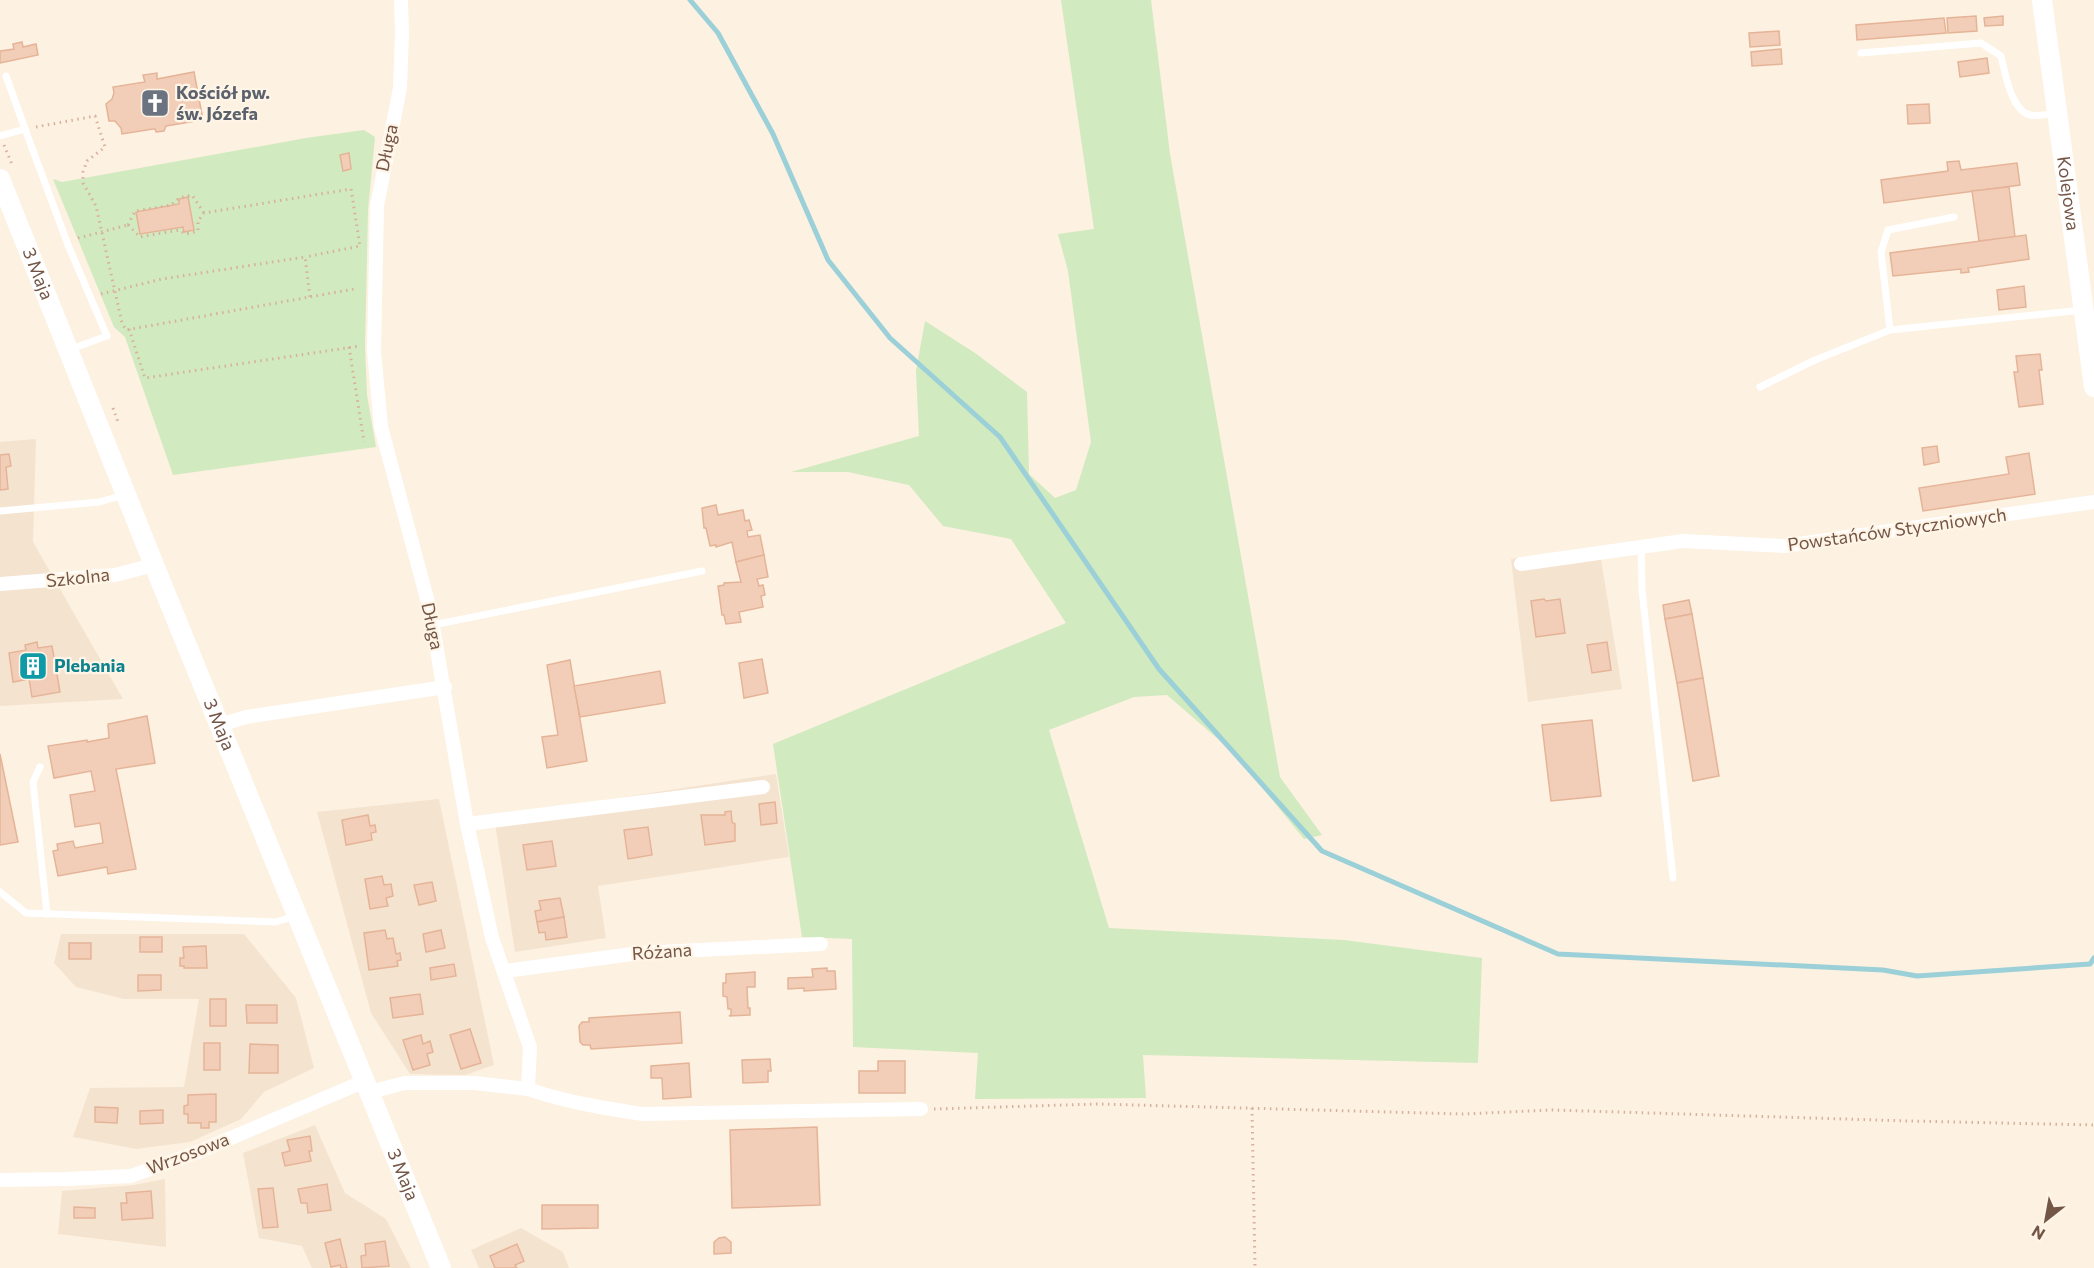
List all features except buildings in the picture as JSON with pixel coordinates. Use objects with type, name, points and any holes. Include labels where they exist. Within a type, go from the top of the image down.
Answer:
[{"type":"street","name":"Długa","points":[[401,0],[400,88],[376,206],[374,344],[381,427],[433,626],[467,824],[492,938],[530,1047],[528,1089]]},
{"type":"street","name":"Kolejowa","points":[[2042,0],[2094,387]]},
{"type":"street","name":"3 Maja","points":[[0,179],[154,565],[441,1268]]},
{"type":"street","name":"Powstańców Styczniowych","points":[[1521,564],[1683,541],[1784,546],[2094,502]]},
{"type":"street","name":"Szkolna","points":[[0,585],[116,575],[154,565]]},
{"type":"street","points":[[220,725],[246,717],[445,687]]},
{"type":"street","points":[[467,824],[763,787]]},
{"type":"street","name":"Różana","points":[[505,971],[640,953],[821,944]]},
{"type":"street","points":[[368,1086],[405,1083],[474,1083],[528,1089],[601,1108],[642,1114],[921,1109]]},
{"type":"street","name":"Wrzosowa","points":[[0,1180],[131,1176],[368,1086]]},
{"type":"lane","points":[[1861,52],[1981,43],[2001,56],[2006,78],[2017,106],[2031,116],[2057,113]]},
{"type":"lane","points":[[6,76],[67,241],[107,336],[69,350]]},
{"type":"lane","points":[[0,136],[25,129]]},
{"type":"lane","points":[[1890,330],[1881,252],[1888,230],[1954,217]]},
{"type":"lane","points":[[1760,387],[1815,360],[1890,330],[2083,310]]},
{"type":"lane","points":[[0,511],[99,502],[126,495]]},
{"type":"lane","points":[[1641,547],[1642,590],[1673,878]]},
{"type":"lane","points":[[433,626],[702,571]]},
{"type":"lane","points":[[40,767],[33,782],[47,914]]},
{"type":"lane","points":[[0,892],[26,913],[276,921],[298,916]]},
{"type":"path","points":[[25,129],[95,116],[105,147],[87,161],[83,172],[83,183],[96,206],[122,323],[126,330],[354,290]]},
{"type":"path","points":[[90,297],[162,279],[305,257],[360,246],[351,189],[204,213],[198,221],[198,231],[186,234],[179,230],[140,237],[128,225]]},
{"type":"path","points":[[128,225],[135,211],[171,204],[185,196],[192,195],[204,213]]},
{"type":"path","points":[[67,241],[128,225]]},
{"type":"path","points":[[305,257],[310,297]]},
{"type":"path","points":[[129,329],[145,378],[374,344]]},
{"type":"path","points":[[349,347],[364,442]]},
{"type":"path","points":[[921,1109],[1098,1104],[1462,1114],[1553,1110],[2094,1125]]},
{"type":"path","points":[[1252,1107],[1255,1268]]},
{"type":"shaded area","points":[[36,439],[33,542],[123,699],[0,706],[0,442]]},
{"type":"shaded area","points":[[1599,547],[1622,689],[1528,702],[1511,559]]},
{"type":"shaded area","points":[[776,774],[789,857],[598,886],[606,938],[515,952],[494,817]]},
{"type":"shaded area","points":[[439,799],[494,1065],[465,1075],[410,1074],[371,1013],[317,812]]},
{"type":"shaded area","points":[[61,934],[244,934],[296,998],[314,1068],[264,1092],[241,1119],[190,1142],[136,1149],[73,1137],[90,1088],[184,1087],[199,999],[124,999],[76,987],[54,963]]},
{"type":"shaded area","points":[[315,1125],[345,1193],[386,1219],[411,1268],[312,1268],[302,1246],[259,1238],[243,1153]]},
{"type":"shaded area","points":[[165,1179],[166,1247],[58,1234],[62,1191],[134,1185]]},
{"type":"shaded area","points":[[521,1228],[563,1252],[569,1268],[479,1268],[471,1250]]},
{"type":"green space","points":[[1061,0],[1151,0],[1170,154],[1280,777],[1322,835],[1304,839],[1233,752],[1167,695],[1134,697],[1049,730],[1109,928],[1344,940],[1482,958],[1478,1063],[1143,1055],[1146,1098],[975,1099],[978,1053],[853,1047],[852,939],[802,937],[773,744],[1066,623],[1011,539],[943,526],[909,485],[848,472],[791,472],[919,436],[916,371],[925,321],[975,353],[1027,392],[1029,474],[1055,498],[1076,490],[1091,442],[1068,271],[1058,234],[1094,229]]},
{"type":"green space","points":[[364,130],[375,137],[368,210],[365,346],[367,395],[376,447],[173,475],[125,337],[114,327],[53,179],[62,182],[306,138]]},
{"type":"waterway","points":[[690,0],[718,33],[773,134],[828,260],[890,338],[1000,437],[1159,669],[1322,851],[1558,954],[1883,970],[1917,976],[2090,964],[2094,958]]},
{"type":"place","name":"Kościół pw. św. Józefa","points":[[155,103]]},
{"type":"place","name":"Plebania","points":[[33,666]]}]
